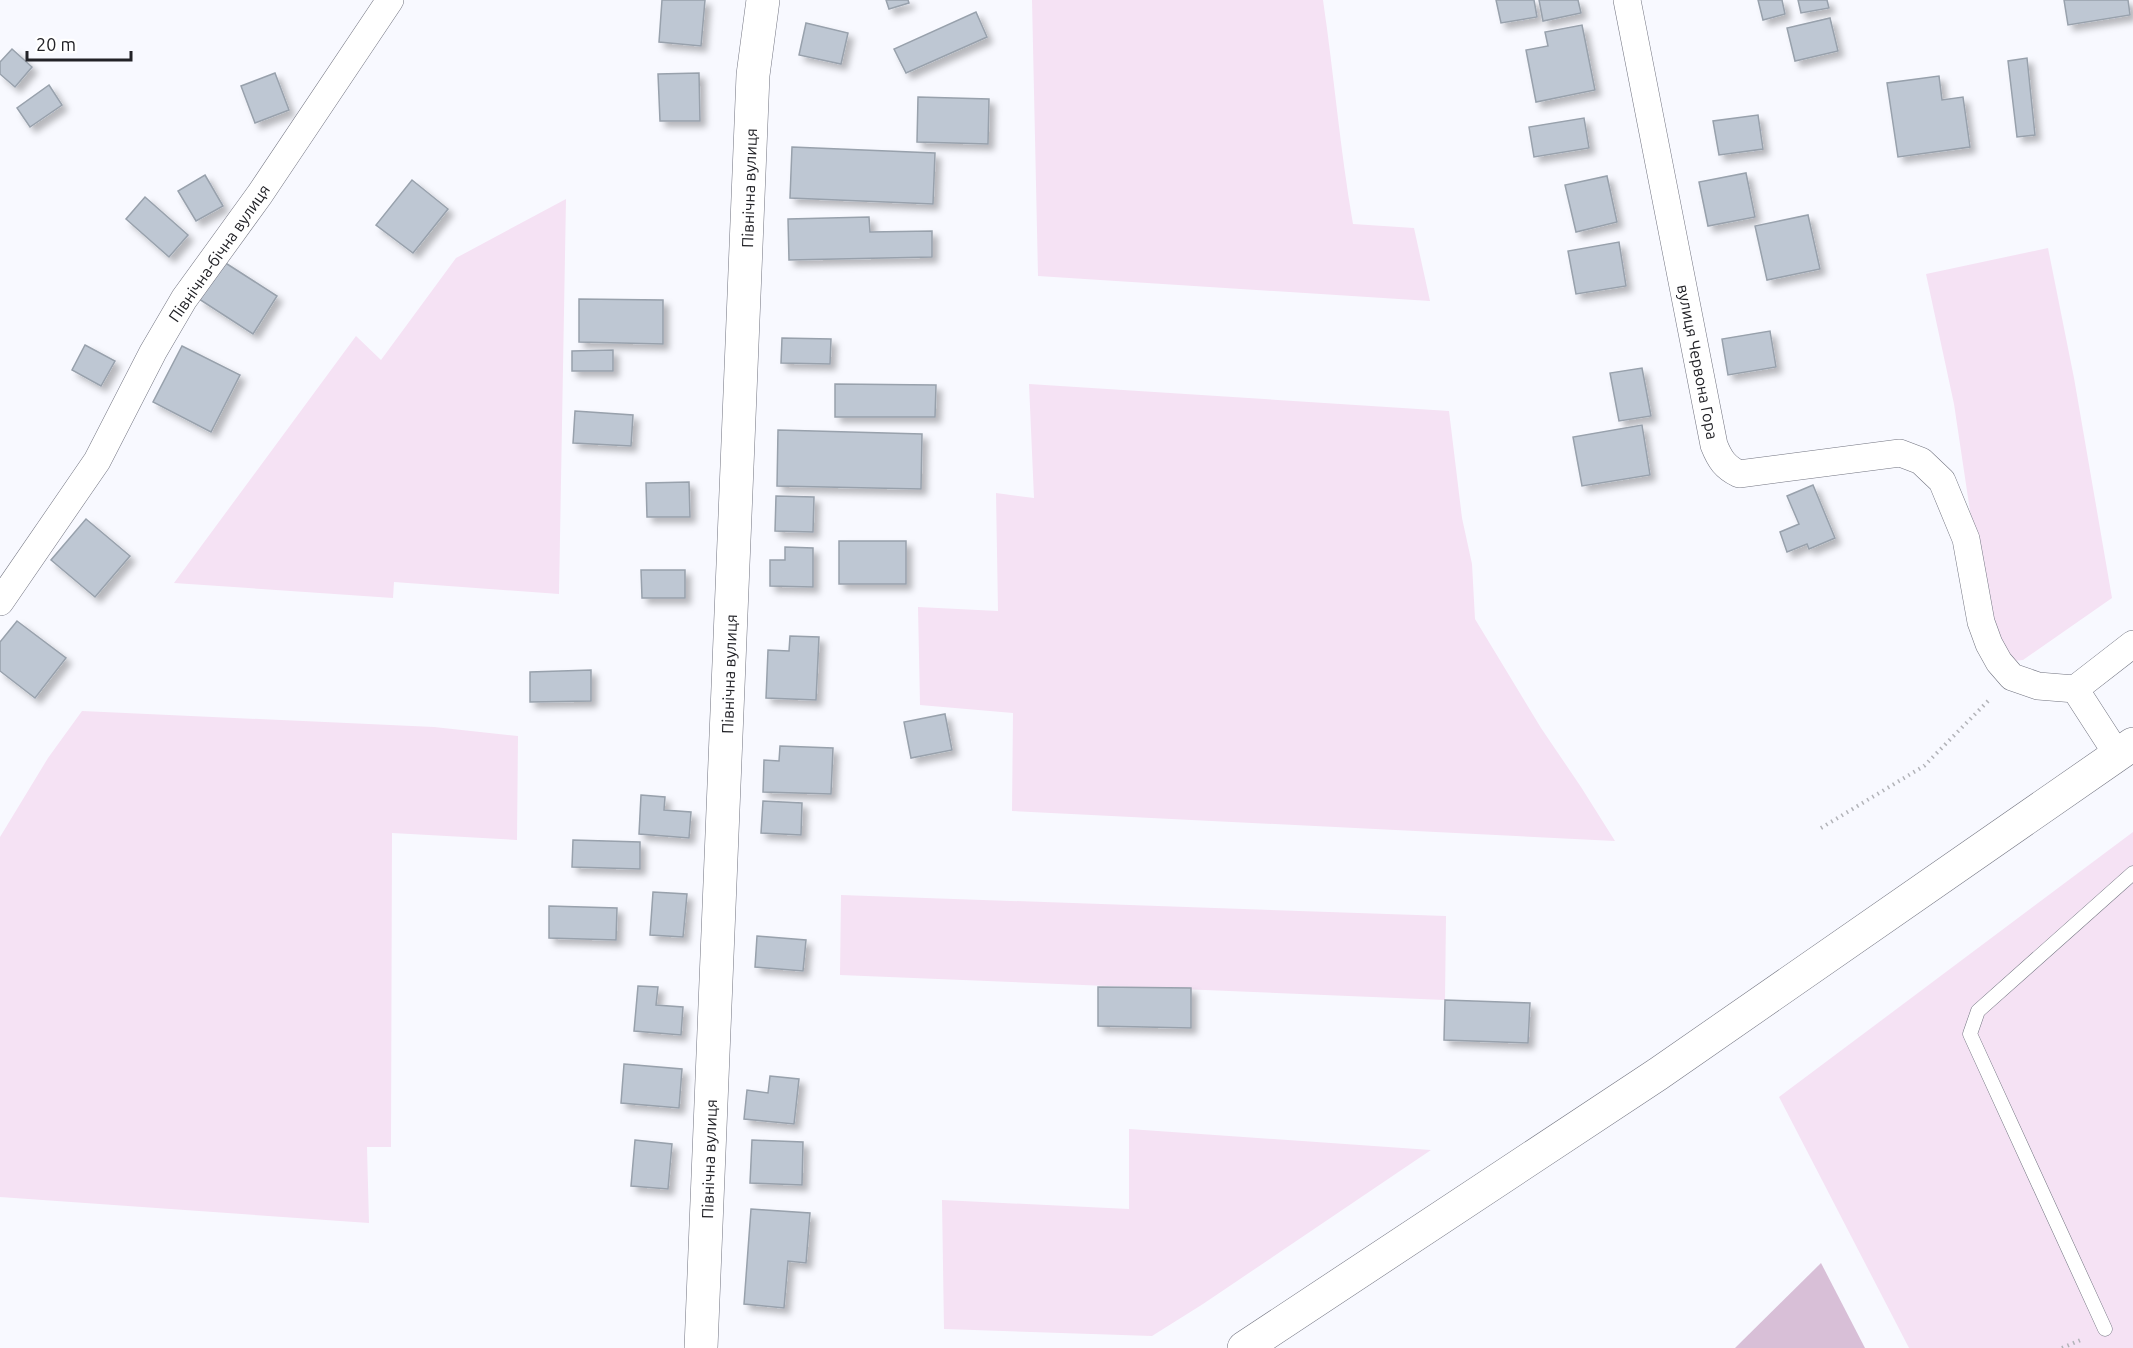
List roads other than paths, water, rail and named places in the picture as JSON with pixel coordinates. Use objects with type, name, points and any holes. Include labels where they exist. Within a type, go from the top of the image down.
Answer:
[{"type":"main road","name":"Північна вулиця","points":[[701,1348],[753,75],[763,0]]},
{"type":"main road","points":[[1244,1348],[1658,1074],[2125,749]]},
{"type":"street","name":"Північна-бічна вулиця","points":[[0,602],[97,461],[183,299],[260,194],[390,0]]},
{"type":"street","name":"вулиця Червона Гора","points":[[1627,0],[1712,434],[1719,457],[1727,468],[1739,474],[1900,453],[1921,461],[1942,480],[1966,538],[1981,622],[1999,662],[2012,677],[2038,687],[2075,689]]},
{"type":"street","points":[[2125,749],[2075,689],[2133,644]]},
{"type":"lane","points":[[2105,1329],[1970,1034],[1978,1011],[2133,873]]}]
